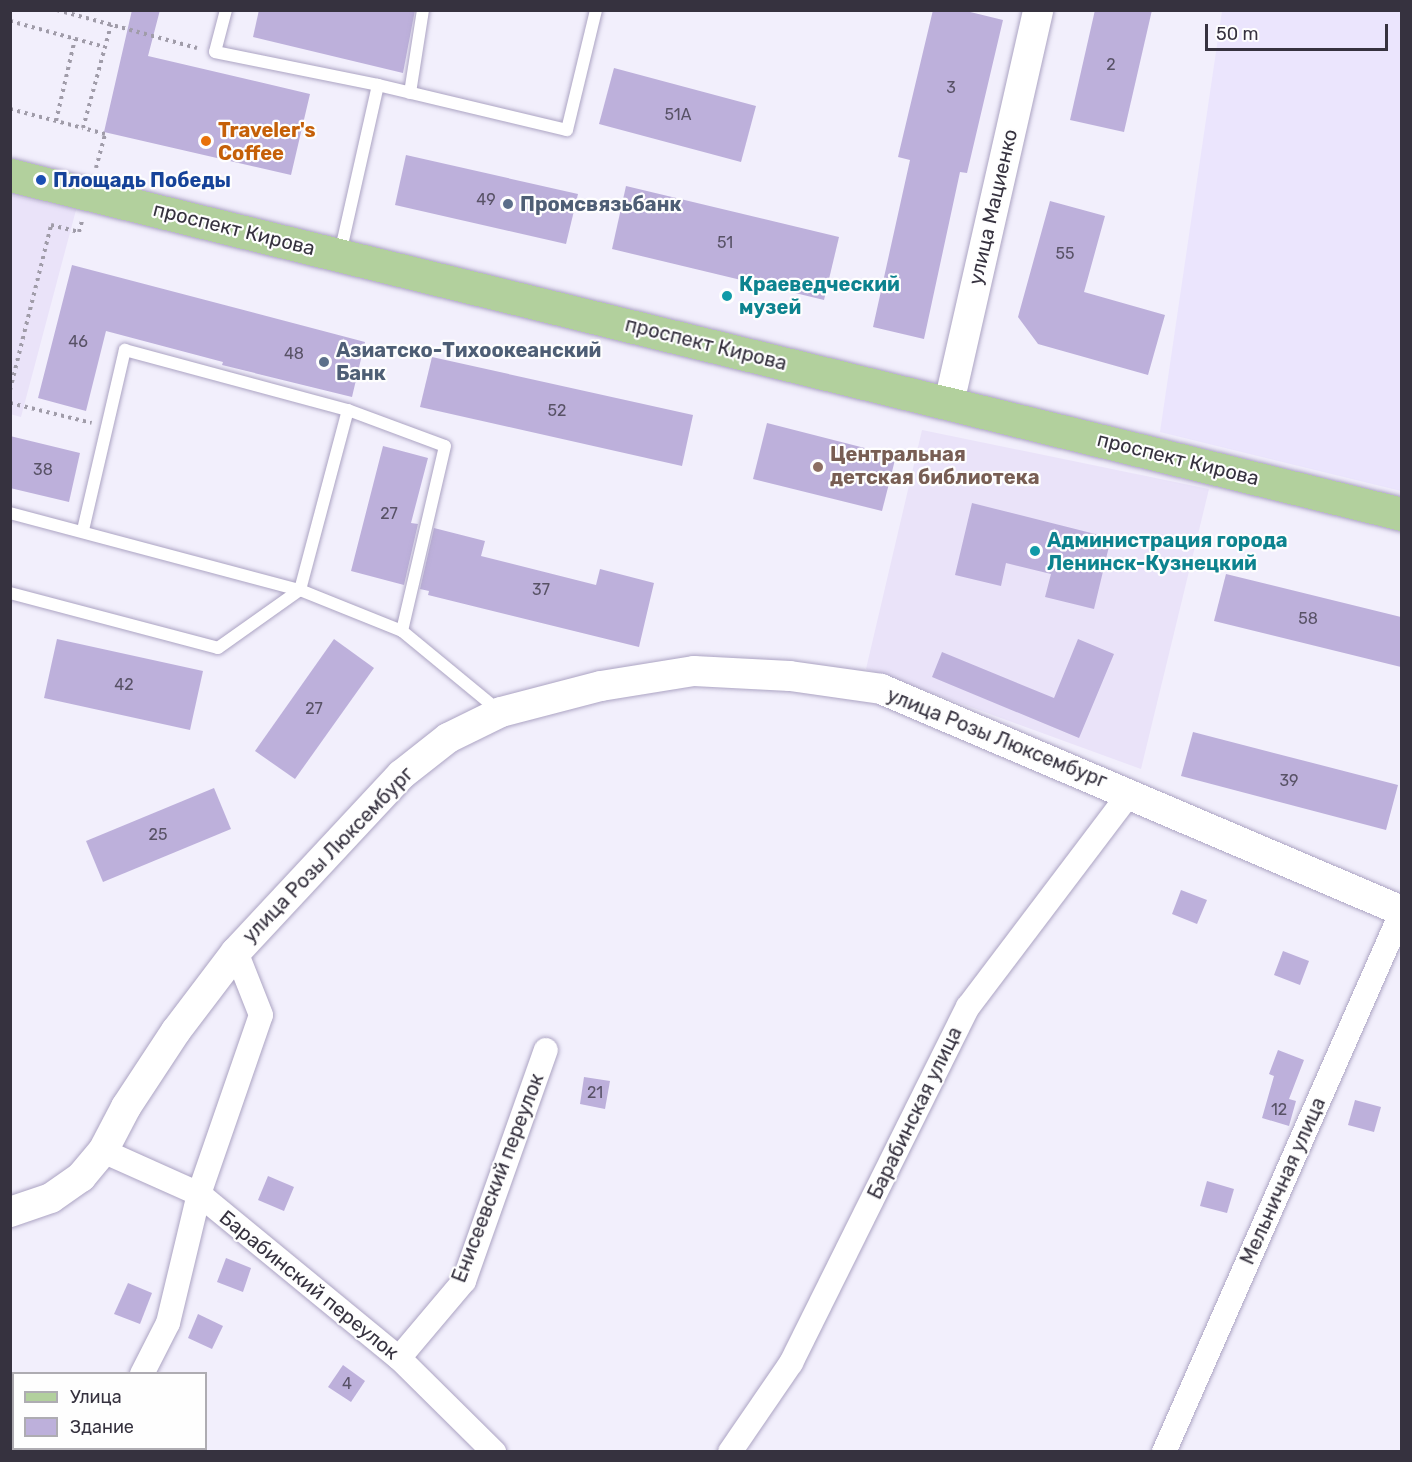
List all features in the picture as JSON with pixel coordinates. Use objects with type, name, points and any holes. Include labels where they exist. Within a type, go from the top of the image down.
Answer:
[{"type":"main road","name":"проспект Кирова","points":[[10,175],[1401,514]]},
{"type":"street","name":"улица Мациенко","points":[[949,403],[1038,10]]},
{"type":"street","name":"улица Розы Люксембург","points":[[10,1212],[51,1198],[81,1177],[103,1151],[126,1107],[176,1031],[236,952],[401,775],[448,738],[501,712],[601,686],[694,671],[790,676],[881,689],[1130,793],[1401,911]]},
{"type":"street","name":"Барабинская улица","points":[[730,1452],[791,1363],[968,1007],[1130,793]]},
{"type":"street","name":"Мельничная улица","points":[[1164,1452],[1401,911]]},
{"type":"street","name":"улица Розы Люксембург","points":[[143,1372],[168,1323],[199,1194],[261,1015],[236,952]]},
{"type":"street","name":"Енисеевский переулок","points":[[399,1358],[464,1281],[546,1050]]},
{"type":"street","name":"Барабинский переулок","points":[[103,1151],[199,1194],[399,1358],[494,1452]]},
{"type":"lane","points":[[226,10],[215,52],[410,93],[567,130],[596,10]]},
{"type":"lane","points":[[410,93],[423,10]]},
{"type":"lane","points":[[340,255],[378,86]]},
{"type":"lane","points":[[83,530],[125,350],[348,410],[445,446],[402,631]]},
{"type":"lane","points":[[10,593],[218,648],[300,590],[348,410]]},
{"type":"lane","points":[[10,513],[83,530],[300,590],[402,631],[501,712]]},
{"type":"path","points":[[57,10],[215,52]]},
{"type":"path","points":[[10,21],[105,47]]},
{"type":"path","points":[[83,129],[111,25]]},
{"type":"path","points":[[56,121],[75,39]]},
{"type":"path","points":[[10,109],[105,134],[79,232],[51,225],[10,390]]},
{"type":"path","points":[[10,403],[107,427]]},
{"type":"shaded area","points":[[1222,11],[1401,11],[1401,491],[1160,432]]},
{"type":"shaded area","points":[[11,195],[76,210],[21,417],[10,414]]},
{"type":"shaded area","points":[[922,430],[1209,489],[1141,769],[866,669]]},
{"type":"building","points":[[132,10],[160,10],[148,56],[310,94],[291,175],[104,132]]},
{"type":"building","points":[[259,10],[415,10],[403,73],[253,37]]},
{"type":"building","points":[[933,10],[962,10],[1003,20],[967,173],[960,172],[924,339],[873,327],[910,160],[898,157]]},
{"type":"building","points":[[1095,10],[1152,10],[1124,132],[1070,120]]},
{"type":"building","points":[[614,68],[756,106],[741,162],[599,124]]},
{"type":"building","points":[[406,155],[578,194],[566,244],[395,205]]},
{"type":"building","points":[[626,186],[839,237],[824,300],[612,249]]},
{"type":"building","points":[[1050,201],[1105,216],[1084,292],[1165,315],[1148,375],[1038,344],[1018,317]]},
{"type":"building","points":[[72,265],[365,342],[352,397],[222,365],[223,362],[106,331],[86,411],[38,398]]},
{"type":"building","points":[[432,357],[693,415],[682,466],[420,407]]},
{"type":"building","points":[[767,423],[896,456],[882,511],[753,479]]},
{"type":"building","points":[[10,436],[80,453],[69,502],[10,488]]},
{"type":"building","points":[[383,446],[428,458],[411,523],[418,524],[404,585],[351,571]]},
{"type":"building","name":"Администрация города Ленинск-Кузнецкий","points":[[972,503],[1111,538],[1094,609],[1045,597],[1051,574],[1006,563],[1001,586],[955,575]]},
{"type":"building","points":[[434,528],[485,541],[481,556],[596,585],[600,569],[654,583],[639,647],[428,595],[429,591],[420,589]]},
{"type":"building","points":[[1226,574],[1401,617],[1401,667],[1214,621]]},
{"type":"building","points":[[57,639],[203,671],[190,730],[44,698]]},
{"type":"building","points":[[334,639],[374,668],[295,779],[255,751]]},
{"type":"building","points":[[1078,639],[1114,654],[1079,738],[932,677],[942,652],[1054,698]]},
{"type":"building","points":[[1193,732],[1398,785],[1386,830],[1181,776]]},
{"type":"building","points":[[214,788],[231,829],[103,882],[86,841]]},
{"type":"building","points":[[1181,890],[1207,900],[1197,924],[1172,914]]},
{"type":"building","points":[[1283,951],[1309,961],[1300,985],[1274,975]]},
{"type":"building","points":[[1278,1050],[1304,1060],[1289,1099],[1296,1101],[1289,1126],[1262,1118],[1274,1076],[1269,1074]]},
{"type":"building","points":[[584,1077],[610,1081],[605,1109],[580,1104]]},
{"type":"building","points":[[1355,1100],[1381,1107],[1374,1132],[1348,1125]]},
{"type":"building","points":[[268,1176],[294,1187],[284,1211],[258,1200]]},
{"type":"building","points":[[1207,1181],[1234,1189],[1227,1213],[1200,1206]]},
{"type":"building","points":[[226,1258],[251,1268],[243,1292],[217,1282]]},
{"type":"building","points":[[128,1283],[152,1293],[140,1324],[114,1314]]},
{"type":"building","points":[[198,1314],[223,1326],[212,1349],[188,1338]]},
{"type":"building","points":[[343,1365],[365,1381],[351,1402],[328,1387]]},
{"type":"place","name":"Traveler's Coffee","points":[[206,141]]},
{"type":"place","name":"Площадь Победы","points":[[41,180]]},
{"type":"place","name":"Промсвязьбанк","points":[[508,204]]},
{"type":"place","name":"Краеведческий музей","points":[[727,296]]},
{"type":"place","name":"Азиатско-Тихоокеанский Банк","points":[[324,362]]},
{"type":"place","name":"Центральная детская библиотека","points":[[818,467]]},
{"type":"place","name":"Администрация города Ленинск-Кузнецкий","points":[[1035,551]]}]
